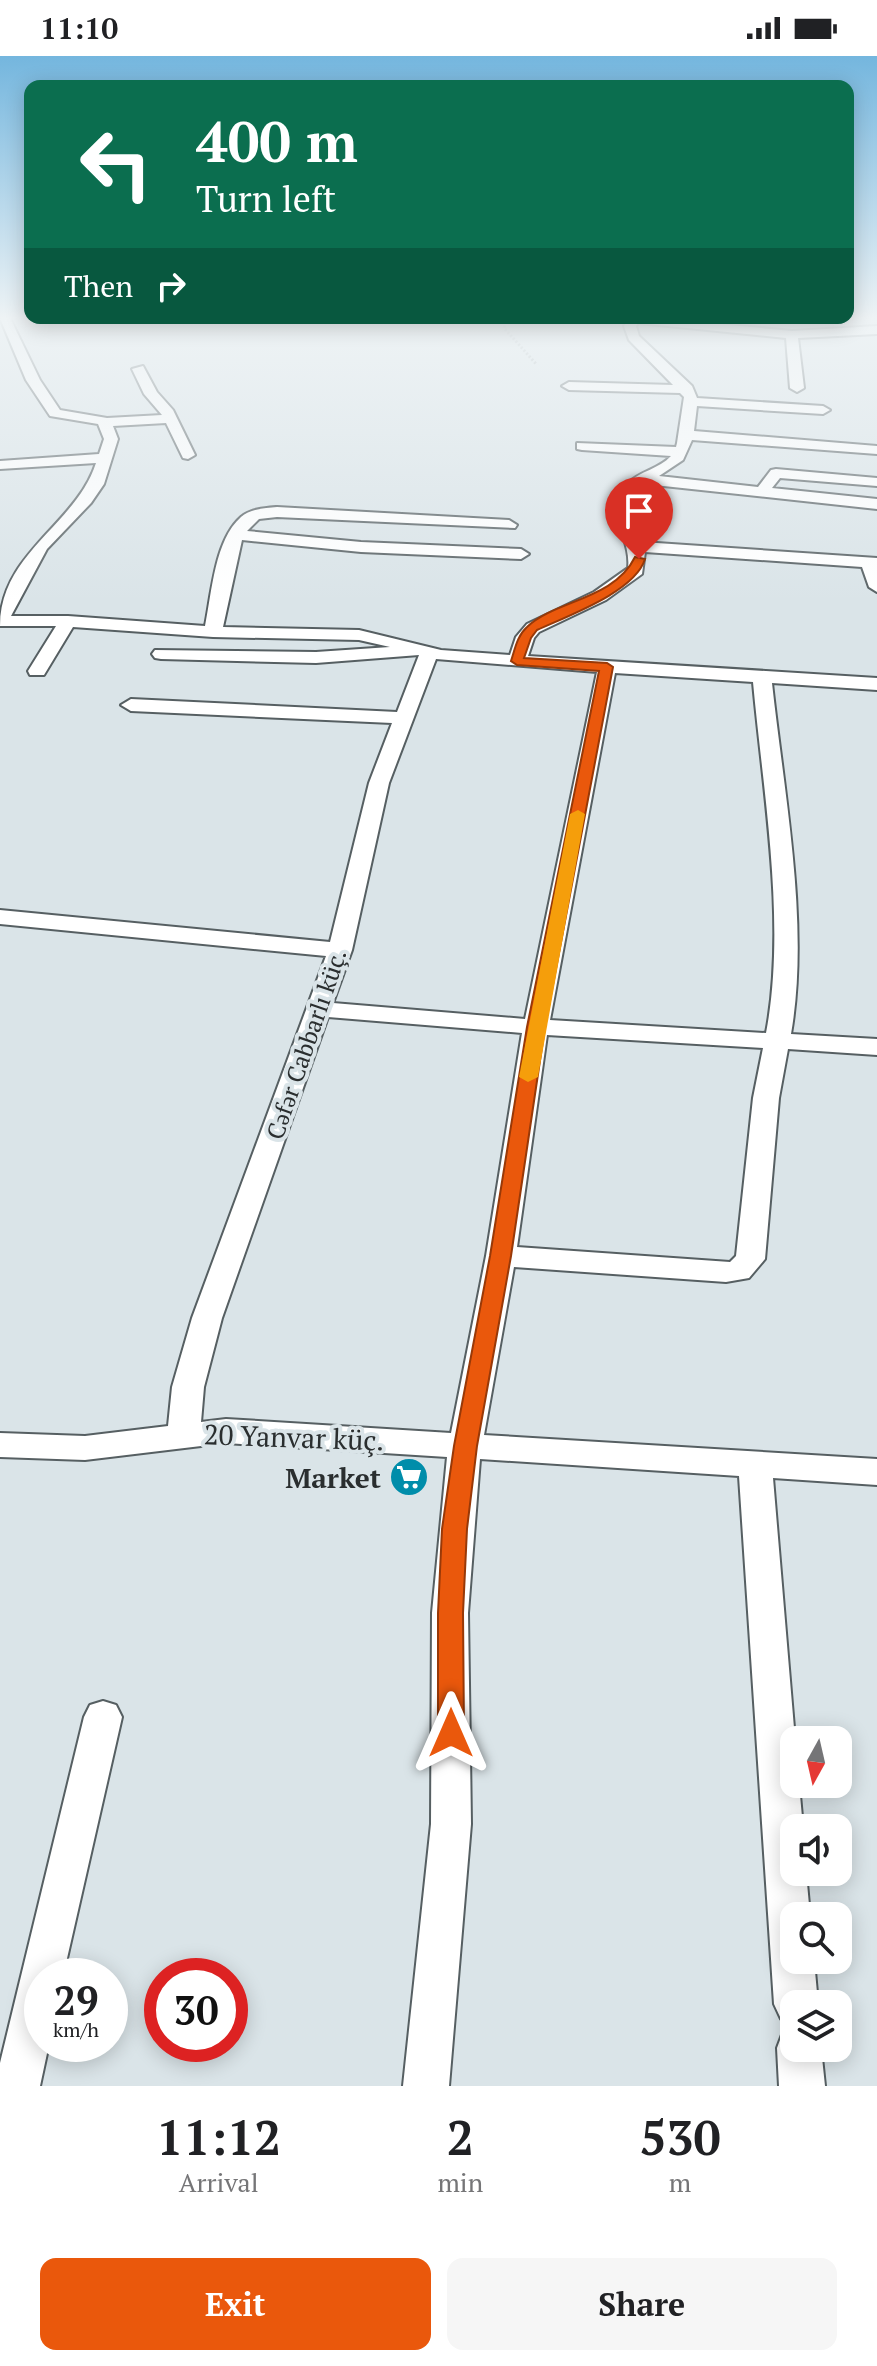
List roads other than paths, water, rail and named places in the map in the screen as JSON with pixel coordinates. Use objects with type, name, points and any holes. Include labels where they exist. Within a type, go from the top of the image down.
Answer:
[{"type":"street","points":[[55,413],[106,422],[169,419]]},
{"type":"street","points":[[167,413],[188,455]]},
{"type":"street","points":[[517,661],[525,637],[533,628],[600,596],[636,570],[638,547],[623,504],[633,484],[672,462],[680,452],[686,435],[687,413]]},
{"type":"street","points":[[106,422],[110,432],[107,458],[97,484],[86,500],[40,547],[0,620],[68,621],[213,632],[359,635],[383,638],[421,652]]},
{"type":"street","points":[[686,435],[877,450]]},
{"type":"street","points":[[582,446],[680,452]]},
{"type":"street","points":[[0,465],[107,458]]},
{"type":"street","points":[[762,492],[776,473],[877,482]]},
{"type":"street","points":[[641,479],[877,504]]},
{"type":"street","points":[[213,632],[234,534],[246,520],[257,514],[277,512],[509,525]]},
{"type":"street","points":[[234,534],[361,547],[521,554]]},
{"type":"street","points":[[638,547],[873,563],[877,587]]},
{"type":"street","points":[[37,671],[68,621]]},
{"type":"street","points":[[161,654],[377,655],[421,652],[877,684]]},
{"type":"street","name":"Cəfər Cabbarlı küç.","points":[[183,1434],[188,1387],[207,1318],[340,950],[379,783],[404,718],[421,652]]},
{"type":"street","points":[[426,2086],[451,1824],[450,1613],[455,1529],[465,1446],[501,1256],[536,1027],[607,667]]},
{"type":"street","points":[[501,1256],[738,1271],[750,1259],[766,1098],[784,1002],[785,911],[762,677]]},
{"type":"street","points":[[131,705],[404,718]]},
{"type":"street","points":[[0,917],[340,950]]},
{"type":"street","points":[[319,1009],[536,1027],[877,1047]]},
{"type":"street","name":"20 Yanvar küç.","points":[[0,1445],[85,1448],[183,1434],[279,1433],[877,1472]]},
{"type":"street","points":[[755,1464],[795,1990]]},
{"type":"street","points":[[46,1958],[103,1717]]},
{"type":"street","points":[[17,2086],[24,2055]]},
{"type":"street","points":[[800,2062],[802,2086]]},
{"type":"place","name":"Market","points":[[409,1477]]}]
